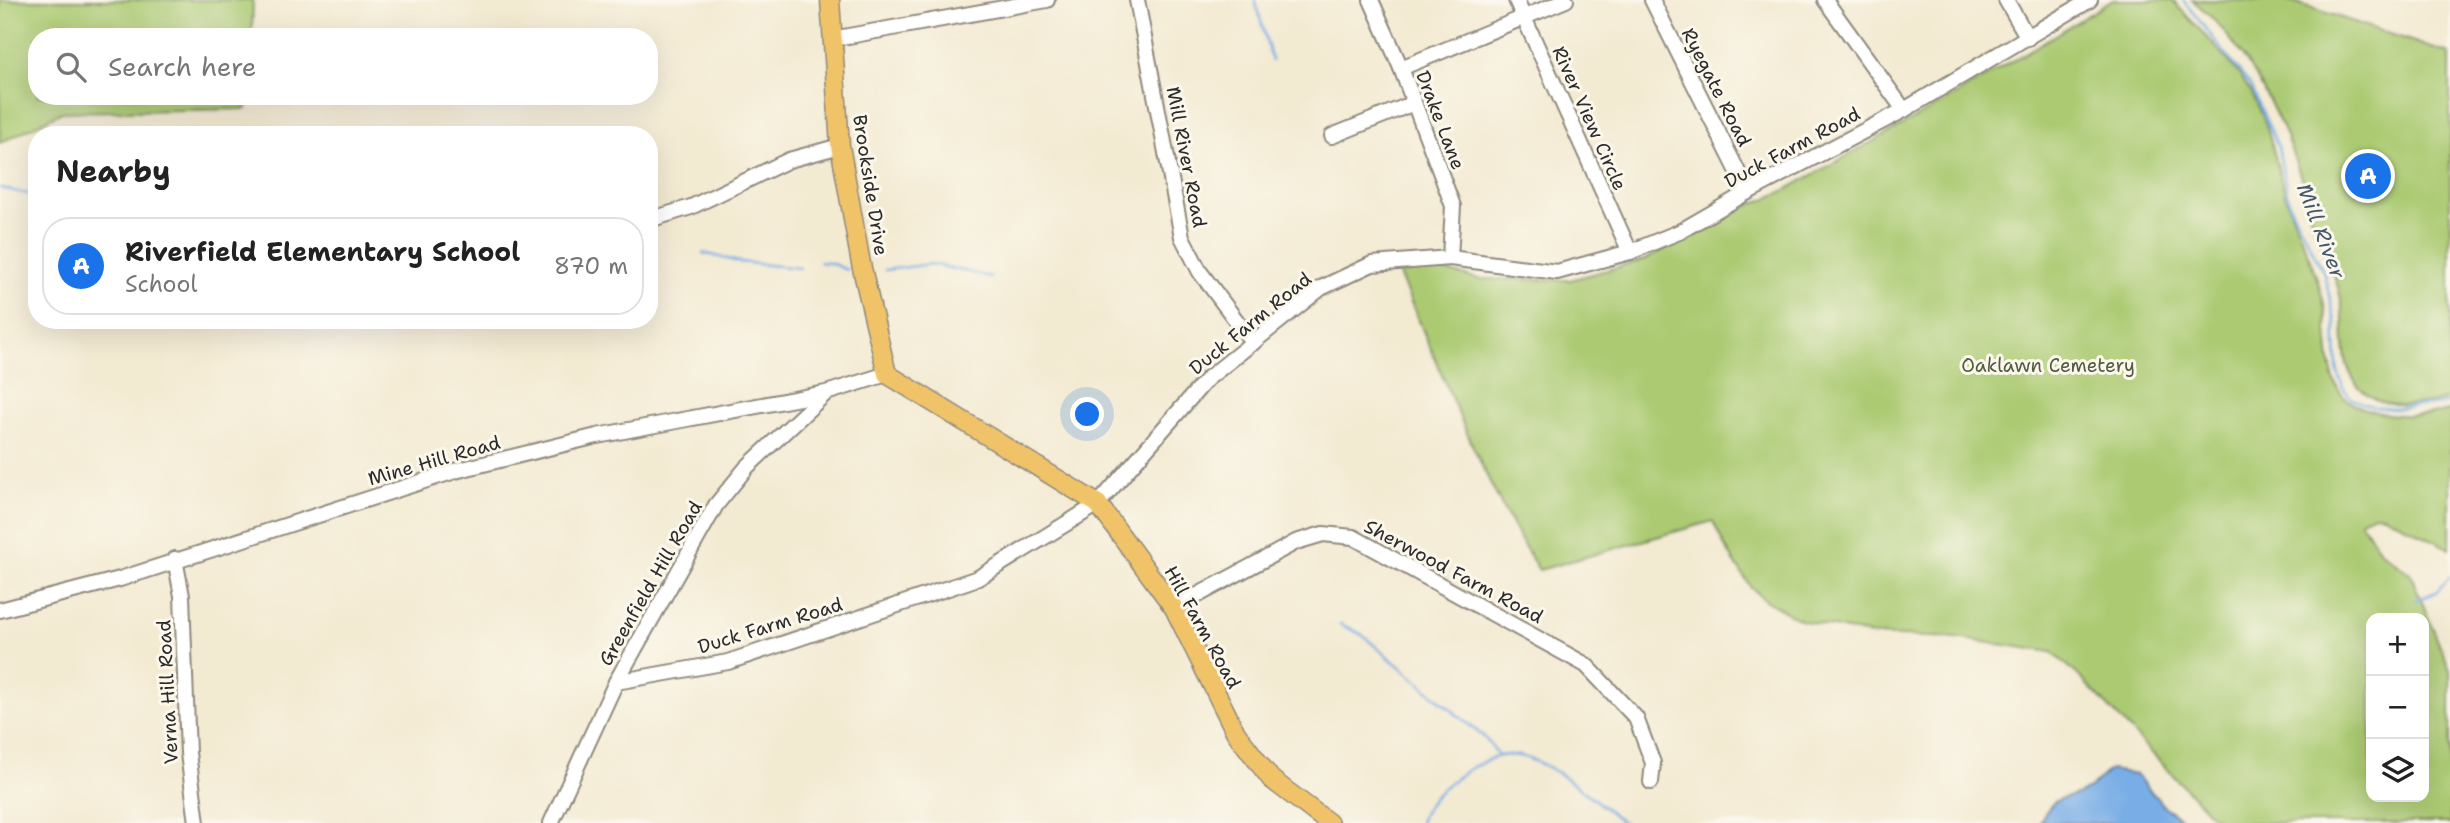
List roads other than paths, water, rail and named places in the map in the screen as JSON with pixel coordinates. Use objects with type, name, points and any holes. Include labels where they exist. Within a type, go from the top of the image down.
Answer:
[{"type":"main road","name":"Brookside Drive","points":[[830,0],[841,146],[861,264],[887,374]]},
{"type":"main road","name":"Hill Farm Road","points":[[887,374],[1098,504],[1174,608],[1236,733],[1271,779],[1329,823]]},
{"type":"street","points":[[832,39],[1046,0]]},
{"type":"street","name":"Mill River Road","points":[[1137,0],[1182,237],[1200,272],[1253,343]]},
{"type":"street","name":"Drake Lane","points":[[1371,0],[1401,68],[1453,206],[1450,258]]},
{"type":"street","name":"River View Circle","points":[[1516,0],[1630,253]]},
{"type":"street","points":[[1401,68],[1566,0]]},
{"type":"street","name":"Ryegate Road","points":[[1652,0],[1748,192]]},
{"type":"street","points":[[1825,0],[1904,110]]},
{"type":"street","points":[[2006,0],[2028,38]]},
{"type":"street","name":"Duck Farm Road","points":[[616,682],[728,662],[978,578],[1098,504],[1207,379],[1321,288],[1372,264],[1450,258],[1557,272],[1630,253],[1679,232],[1748,192],[1904,110],[2091,0]]},
{"type":"street","points":[[1332,136],[1414,103]]},
{"type":"street","points":[[658,217],[691,207],[789,160],[841,146]]},
{"type":"street","name":"Mine Hill Road","points":[[0,610],[120,579],[175,559],[234,544],[455,471],[597,436],[827,393],[887,374]]},
{"type":"street","name":"Greenfield Hill Road","points":[[551,823],[616,682],[716,506],[747,467],[827,393]]},
{"type":"street","name":"Sherwood Farm Road","points":[[1174,608],[1296,542],[1323,534],[1353,537],[1586,665],[1636,718],[1653,763],[1651,782]]},
{"type":"street","name":"Verna Hill Road","points":[[175,559],[182,596],[188,753],[197,823]]},
{"type":"water","points":[[2109,770],[2135,774],[2165,807],[2187,823],[2040,823],[2051,805],[2062,798],[2080,794]]},
{"type":"waterway","points":[[1255,0],[1272,61]]},
{"type":"waterway","name":"Mill River","points":[[2183,0],[2251,86],[2278,147],[2290,206],[2324,273],[2335,321],[2337,368],[2343,388],[2352,399],[2374,407],[2394,409],[2450,403]]},
{"type":"waterway","points":[[0,188],[28,194]]},
{"type":"waterway","points":[[703,253],[739,262],[800,268]]},
{"type":"waterway","points":[[820,262],[847,270]]},
{"type":"waterway","points":[[885,270],[931,264],[991,277]]},
{"type":"waterway","points":[[2416,600],[2436,592],[2450,577]]},
{"type":"waterway","points":[[1340,624],[1361,634],[1485,738],[1498,755]]},
{"type":"waterway","points":[[1420,823],[1434,797],[1456,778],[1474,766],[1510,755],[1524,757],[1555,771],[1624,823]]},
{"type":"place","name":"Riverfield Elementary School","points":[[2368,176]]},
{"type":"park label","name":"Oaklawn Cemetery","points":[[2048,365]]}]
